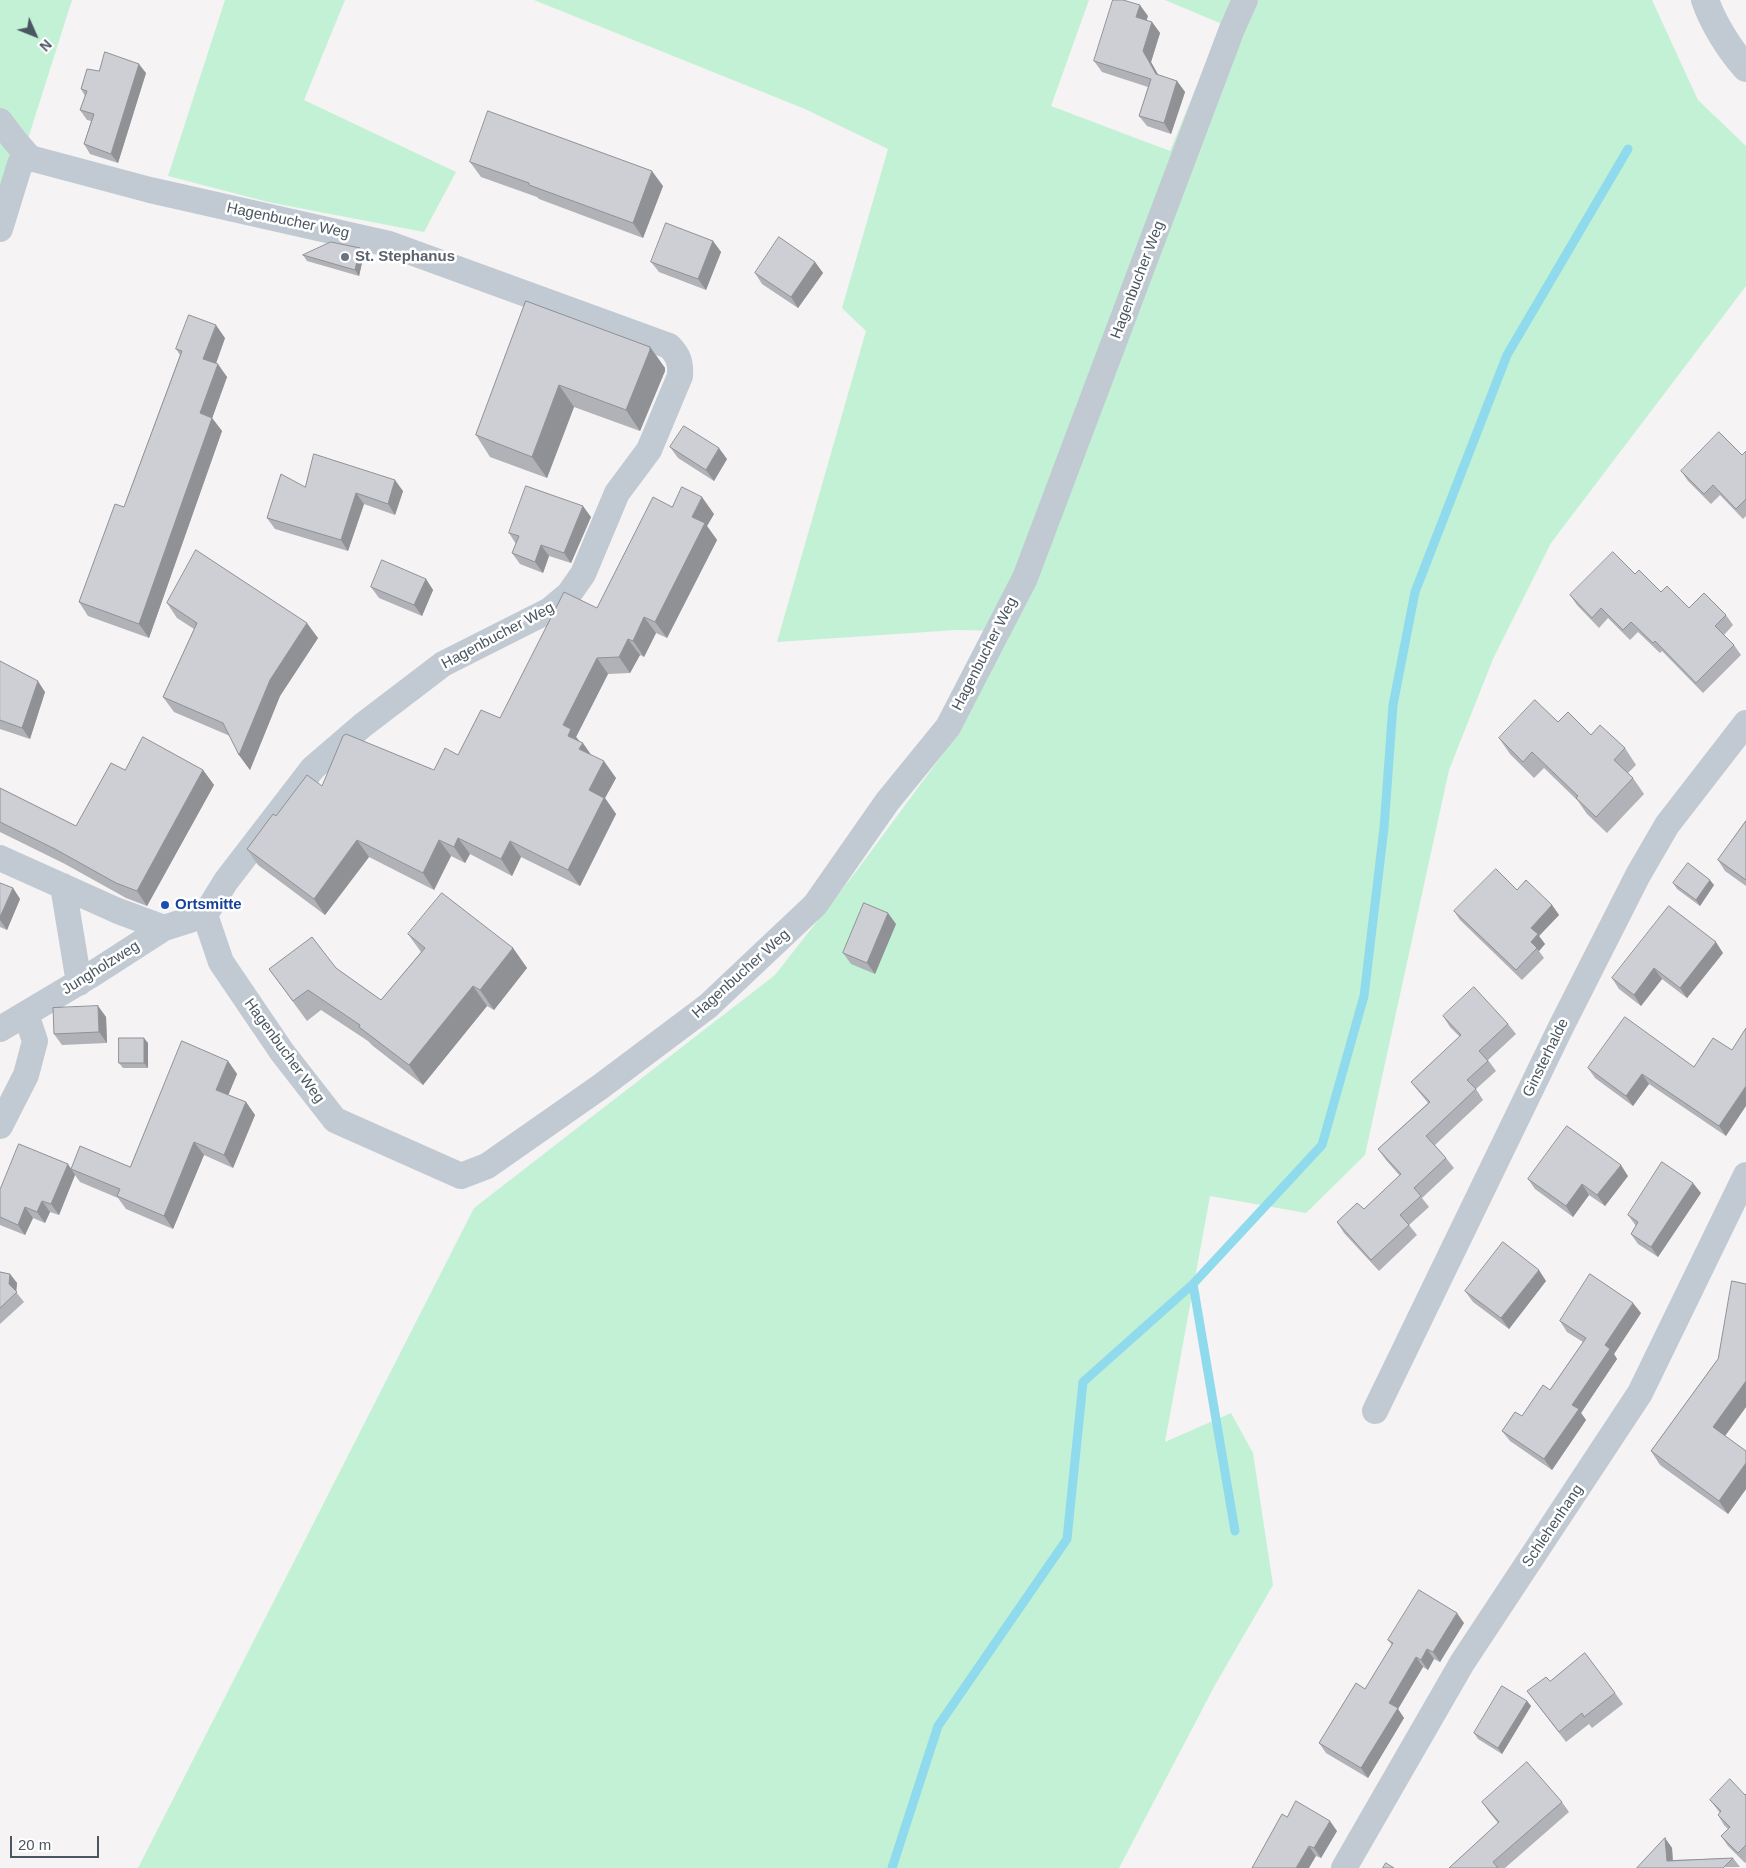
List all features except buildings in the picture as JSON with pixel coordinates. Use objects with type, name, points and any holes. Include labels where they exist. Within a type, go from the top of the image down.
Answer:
[{"type":"street","name":"Hagenbucher Weg","points":[[30,158],[150,190],[389,244],[669,346],[677,354],[681,364],[680,376],[649,450],[617,493],[583,574],[569,594],[550,610],[443,664],[363,724],[313,768],[226,882],[205,915],[221,962],[282,1052],[336,1120],[460,1176],[487,1166],[600,1087],[708,1006],[815,905],[887,802],[948,727],[1025,578],[1232,29],[1245,0]]},
{"type":"street","points":[[1705,0],[1709,12],[1746,68]]},
{"type":"street","points":[[0,121],[14,141],[30,158],[20,164],[0,228]]},
{"type":"street","name":"Ginsterhalde","points":[[1375,1411],[1561,1026],[1638,875],[1667,825],[1746,723]]},
{"type":"street","points":[[0,858],[118,911],[164,928]]},
{"type":"street","points":[[63,886],[79,982]]},
{"type":"street","name":"Jungholzweg","points":[[0,1029],[164,928],[205,915]]},
{"type":"street","points":[[0,1126],[26,1075],[35,1041],[26,1014]]},
{"type":"street","name":"Schlehenhang","points":[[1344,1868],[1462,1663],[1640,1393],[1746,1175]]},
{"type":"green space","points":[[0,0],[72,0],[0,227]]},
{"type":"green space","points":[[225,0],[345,0],[304,100],[456,172],[424,232],[268,202],[168,176]]},
{"type":"green space","points":[[534,0],[1089,0],[1051,106],[1170,151],[1222,24],[1165,0],[1652,0],[1698,100],[1746,146],[1746,286],[1551,543],[1493,659],[1449,770],[1365,1155],[1306,1213],[1210,1196],[1165,1442],[1231,1413],[1253,1453],[1273,1585],[1215,1685],[1119,1868],[138,1868],[474,1208],[775,975],[858,869],[959,732],[1008,631],[956,630],[777,642],[866,331],[842,308],[888,149],[805,109]]},
{"type":"waterway","points":[[1235,1531],[1193,1284],[1322,1145],[1364,996],[1384,828],[1393,705],[1415,592],[1507,355],[1628,149]]},
{"type":"waterway","points":[[892,1868],[938,1726],[1067,1539],[1083,1382],[1193,1284]]},
{"type":"place","name":"St. Stephanus","points":[[345,257]]},
{"type":"place","name":"Ortsmitte","points":[[165,905]]}]
